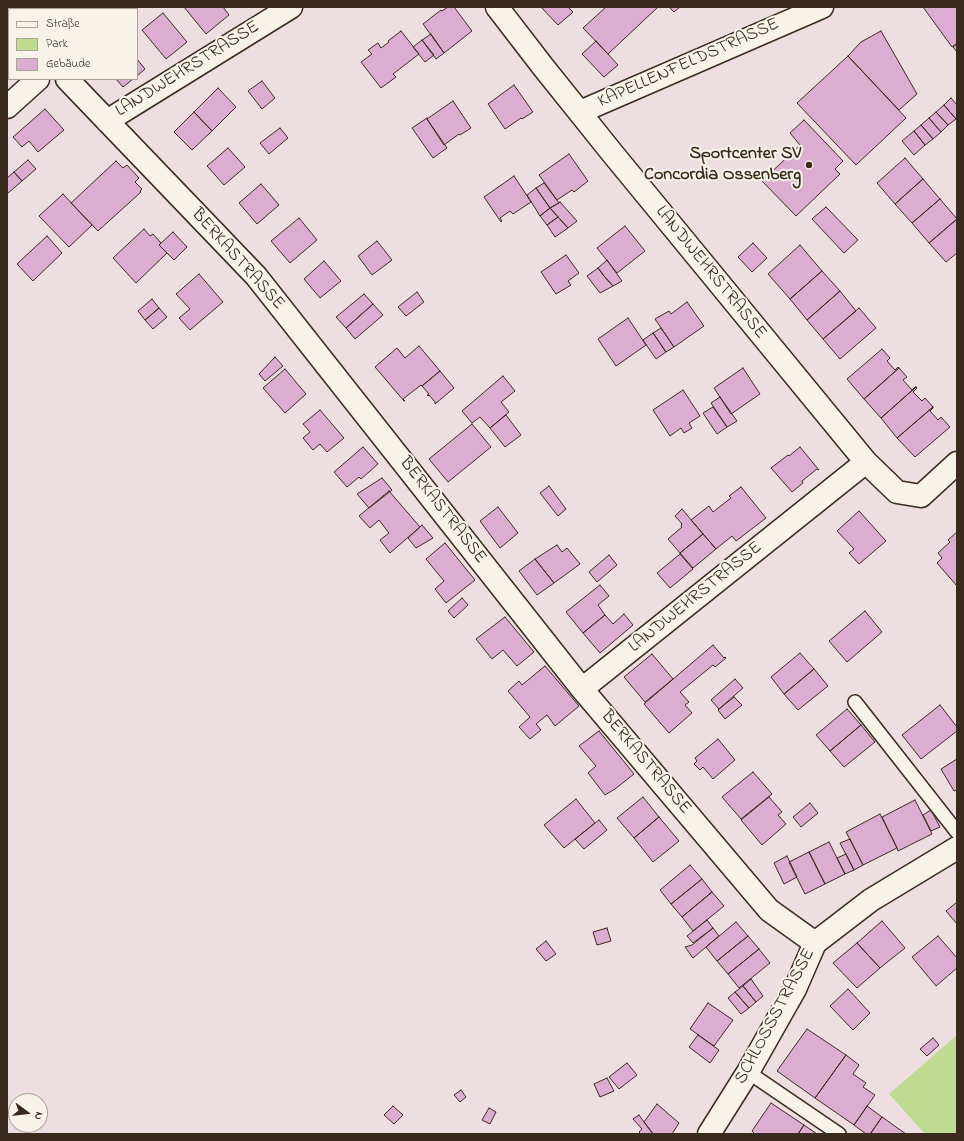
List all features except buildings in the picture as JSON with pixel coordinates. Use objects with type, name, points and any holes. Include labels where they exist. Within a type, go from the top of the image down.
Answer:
[{"type":"street","name":"LANDWEHRSTRASSE","points":[[107,121],[290,7]]},
{"type":"street","name":"LANDWEHRSTRASSE","points":[[497,7],[580,112],[866,462],[897,492],[921,496],[957,463]]},
{"type":"street","name":"KAPELLENFELDSTRASSE","points":[[580,112],[822,7]]},
{"type":"street","points":[[7,107],[37,80]]},
{"type":"street","name":"BERKASTRASSE","points":[[68,80],[256,276],[582,689],[769,910],[815,943]]},
{"type":"street","name":"LANDWEHRSTRASSE","points":[[582,689],[866,462]]},
{"type":"street","name":"SCHLOSSSTRASSE","points":[[709,1134],[748,1072],[795,989],[815,943],[871,900],[957,848]]},
{"type":"lane","points":[[855,702],[957,832]]},
{"type":"lane","points":[[748,1072],[839,1134]]},
{"type":"green space","points":[[957,1035],[957,1134],[925,1134],[889,1094]]},
{"type":"place","name":"Sportcenter SV Concordia Ossenberg","points":[[809,165]]}]
